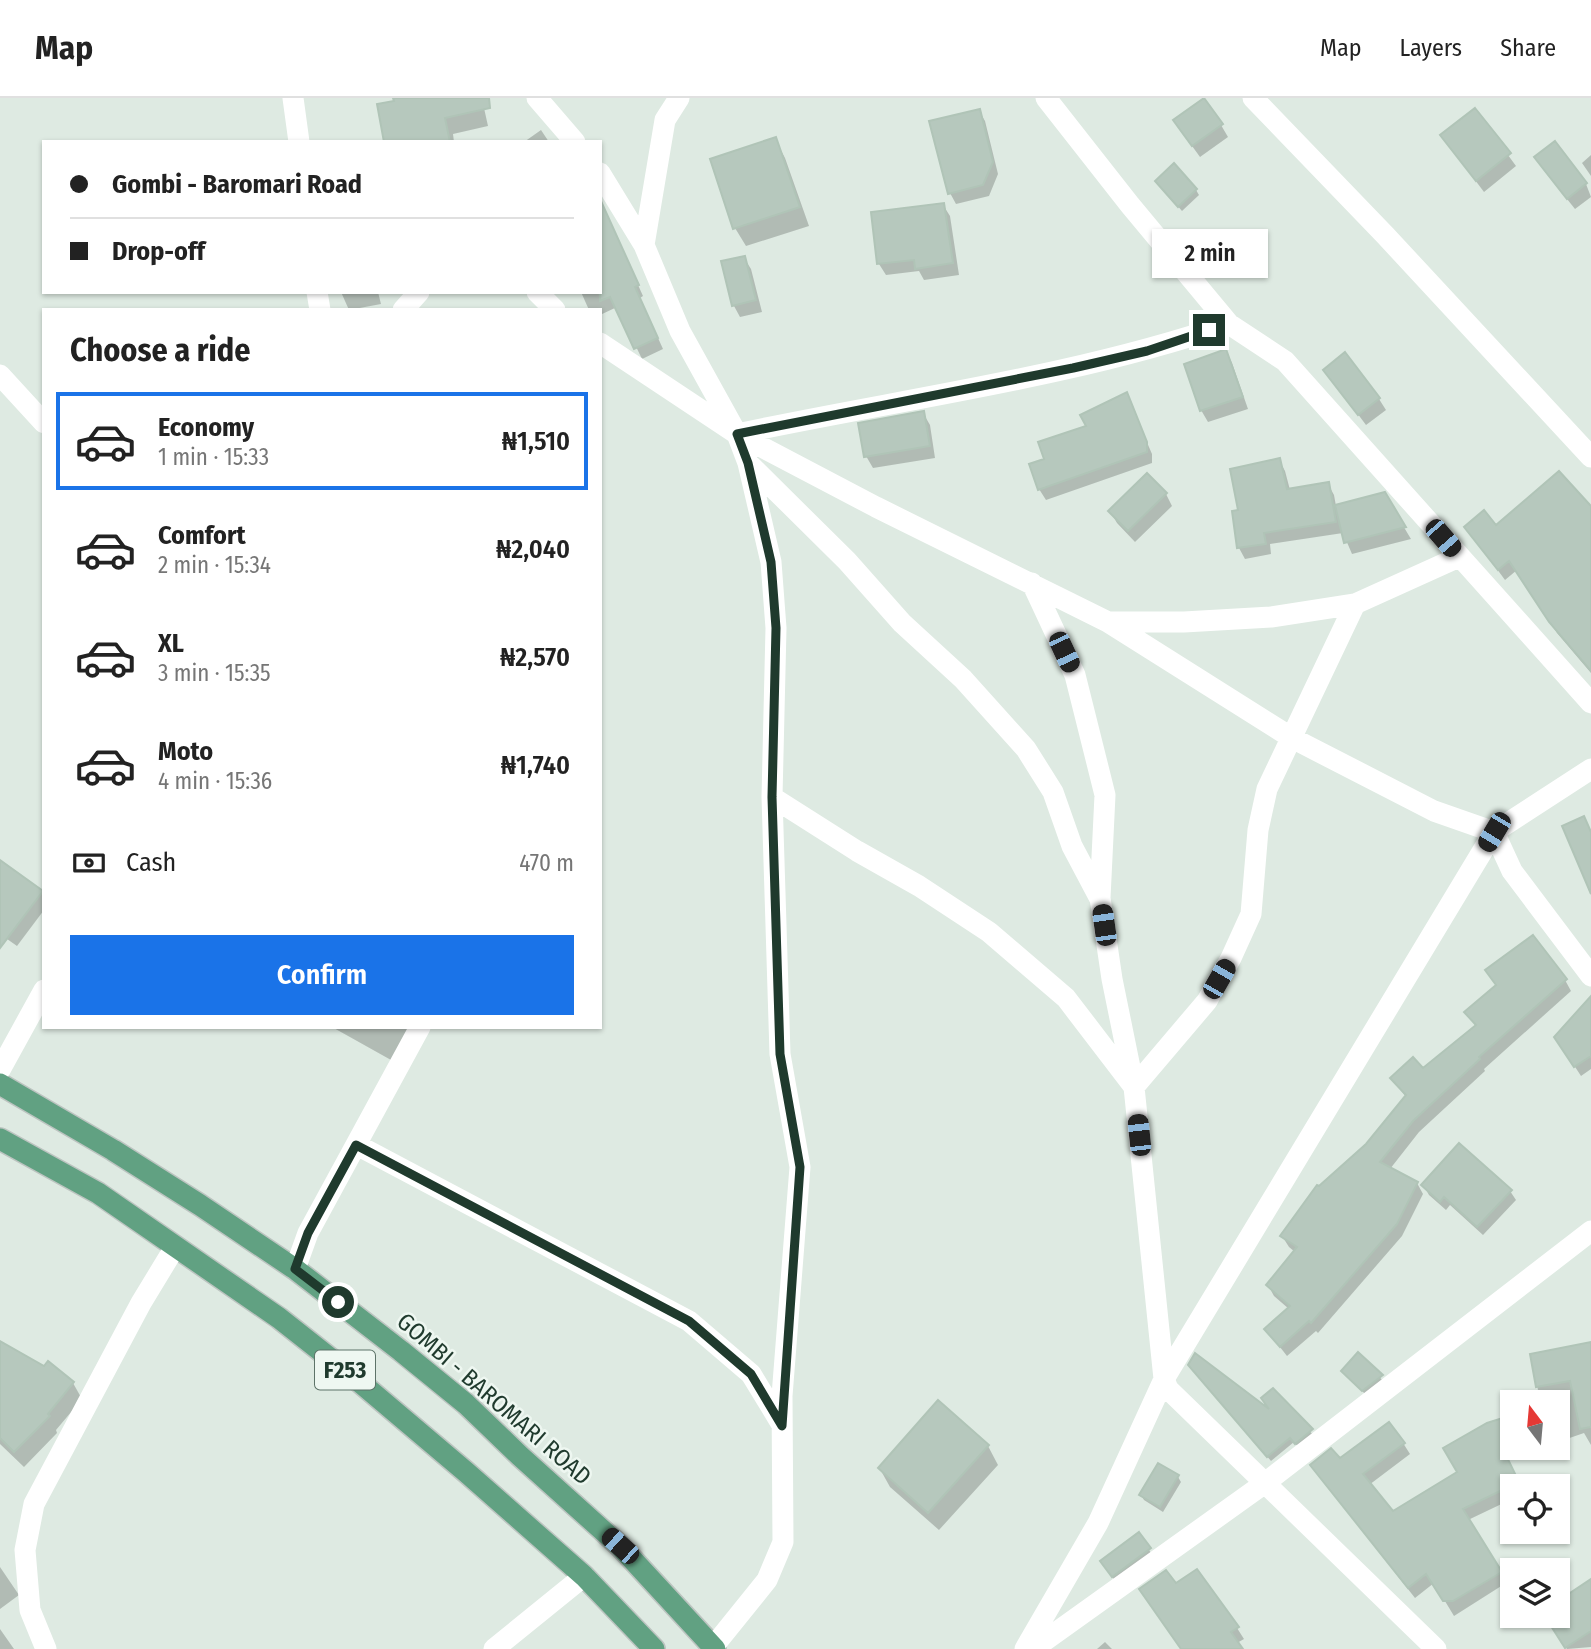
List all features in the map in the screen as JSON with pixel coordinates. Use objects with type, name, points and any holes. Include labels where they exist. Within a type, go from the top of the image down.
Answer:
[{"type":"main road","name":"GOMBI - BAROMARI ROAD","points":[[0,1084],[156,1177],[295,1269],[466,1404],[620,1546],[714,1648]]},
{"type":"main road","name":"F253","points":[[0,1139],[99,1192],[279,1318],[355,1378],[584,1576],[654,1649]]},
{"type":"street","points":[[293,98],[299,140]]},
{"type":"street","points":[[537,98],[573,140]]},
{"type":"street","points":[[644,244],[665,120],[680,98]]},
{"type":"street","points":[[1046,98],[1229,324],[1285,361],[1591,703]]},
{"type":"street","points":[[1253,98],[1395,245],[1591,457]]},
{"type":"street","points":[[602,176],[644,244],[680,331],[737,434],[748,463],[771,562],[776,628],[772,797],[780,1054],[800,1167],[782,1426],[783,1542],[767,1580],[714,1648]]},
{"type":"street","points":[[405,308],[417,294]]},
{"type":"street","points":[[539,294],[553,308]]},
{"type":"street","points":[[737,434],[1073,368],[1147,351],[1229,324]]},
{"type":"street","points":[[602,344],[737,434],[876,507],[1108,622],[1293,738],[1434,811],[1494,832],[1512,870],[1591,976]]},
{"type":"street","points":[[0,375],[42,422]]},
{"type":"street","points":[[748,463],[847,561],[902,623],[963,679],[1026,749],[1053,792],[1072,846],[1100,898]]},
{"type":"street","points":[[1108,622],[1184,622],[1271,617],[1355,604],[1458,557]]},
{"type":"street","points":[[1032,583],[1075,675],[1105,795],[1100,898],[1112,979],[1134,1087],[1164,1379],[1168,1389],[1436,1649]]},
{"type":"street","points":[[1134,1087],[1207,1001],[1236,947],[1251,914],[1258,830],[1267,789],[1355,604]]},
{"type":"street","points":[[1025,1649],[1098,1523],[1164,1379],[1494,832],[1591,769]]},
{"type":"street","points":[[772,797],[989,932],[1066,998],[1134,1087]]},
{"type":"street","points":[[0,1070],[42,994]]},
{"type":"street","points":[[295,1269],[308,1233],[419,1029]]},
{"type":"street","points":[[356,1145],[689,1321],[751,1374],[782,1426]]},
{"type":"street","points":[[1033,1649],[1265,1483],[1591,1231]]},
{"type":"street","points":[[46,1649],[30,1610],[25,1550],[34,1504],[141,1303],[175,1247]]},
{"type":"street","points":[[494,1649],[584,1576]]},
{"type":"building","points":[[393,98],[489,98],[490,108],[445,118],[450,140],[384,140],[377,104],[394,101]]},
{"type":"building","points":[[1204,98],[1223,124],[1192,146],[1173,120]]},
{"type":"building","points":[[1475,108],[1511,153],[1476,181],[1440,135]]},
{"type":"building","points":[[980,109],[993,162],[983,185],[948,194],[929,121]]},
{"type":"building","points":[[776,137],[800,207],[733,229],[710,159]]},
{"type":"building","points":[[1555,141],[1587,183],[1567,199],[1534,157]]},
{"type":"building","points":[[1174,163],[1197,189],[1178,207],[1155,181]]},
{"type":"building","points":[[602,203],[639,285],[635,287],[658,338],[634,349],[610,297],[600,301]]},
{"type":"building","points":[[944,203],[953,263],[915,269],[914,260],[877,264],[871,212]]},
{"type":"building","points":[[745,256],[756,300],[732,306],[721,261]]},
{"type":"building","points":[[1226,349],[1243,397],[1200,411],[1184,364]]},
{"type":"building","points":[[1345,352],[1380,398],[1358,415],[1323,370]]},
{"type":"building","points":[[1127,392],[1147,442],[1147,452],[1038,490],[1029,464],[1044,459],[1038,442],[1086,426],[1080,415]]},
{"type":"building","points":[[924,411],[930,446],[864,457],[858,423]]},
{"type":"building","points":[[1280,458],[1287,489],[1329,482],[1336,522],[1264,533],[1266,544],[1237,548],[1232,511],[1238,510],[1230,469]]},
{"type":"building","points":[[1559,471],[1591,506],[1591,671],[1549,622],[1509,561],[1498,570],[1464,527],[1484,510],[1496,525]]},
{"type":"building","points":[[1147,473],[1167,493],[1128,531],[1108,511]]},
{"type":"building","points":[[1385,492],[1406,527],[1344,543],[1335,505]]},
{"type":"building","points":[[1584,816],[1591,832],[1591,894],[1562,826]]},
{"type":"building","points":[[0,860],[42,892],[0,948]]},
{"type":"building","points":[[1533,935],[1567,979],[1479,1057],[1480,1059],[1413,1121],[1380,1162],[1418,1182],[1397,1224],[1311,1323],[1309,1321],[1280,1347],[1264,1329],[1290,1306],[1266,1285],[1297,1247],[1280,1236],[1317,1185],[1366,1144],[1406,1095],[1390,1078],[1413,1057],[1423,1068],[1476,1025],[1464,1012],[1496,985],[1485,970]]},
{"type":"building","points":[[1591,996],[1591,1056],[1574,1067],[1554,1037]]},
{"type":"building","points":[[1459,1143],[1512,1190],[1477,1227],[1444,1197],[1440,1202],[1421,1185]]},
{"type":"building","points":[[0,1341],[44,1366],[48,1361],[74,1382],[48,1414],[50,1416],[14,1452],[0,1438]]},
{"type":"building","points":[[1591,1342],[1591,1427],[1580,1429],[1570,1381],[1536,1387],[1530,1354]]},
{"type":"building","points":[[1358,1352],[1383,1375],[1362,1391],[1341,1371]]},
{"type":"building","points":[[1195,1353],[1269,1409],[1261,1398],[1273,1388],[1313,1429],[1295,1444],[1290,1438],[1267,1457],[1188,1365]]},
{"type":"building","points":[[938,1400],[989,1445],[928,1513],[878,1468]]},
{"type":"building","points":[[1500,1419],[1500,1460],[1508,1460],[1515,1474],[1500,1474],[1500,1491],[1463,1509],[1500,1569],[1500,1573],[1453,1601],[1443,1601],[1426,1574],[1408,1588],[1310,1465],[1331,1448],[1340,1458],[1389,1422],[1405,1443],[1363,1474],[1393,1511],[1457,1472],[1443,1448],[1487,1423]]},
{"type":"building","points":[[1158,1463],[1179,1475],[1160,1507],[1139,1495]]},
{"type":"building","points":[[1139,1532],[1151,1548],[1112,1577],[1100,1561]]},
{"type":"building","points":[[1197,1569],[1239,1627],[1231,1632],[1243,1649],[1181,1649],[1139,1589],[1166,1570],[1176,1583]]},
{"type":"building","points":[[1591,1579],[1591,1631],[1565,1648],[1552,1628],[1570,1628],[1570,1593]]},
{"type":"route","points":[[338,1302],[295,1269],[308,1233],[356,1145],[689,1321],[751,1374],[782,1426],[800,1167],[780,1054],[772,797],[776,628],[771,562],[748,463],[737,434],[1073,368],[1147,351],[1209,330]]}]
